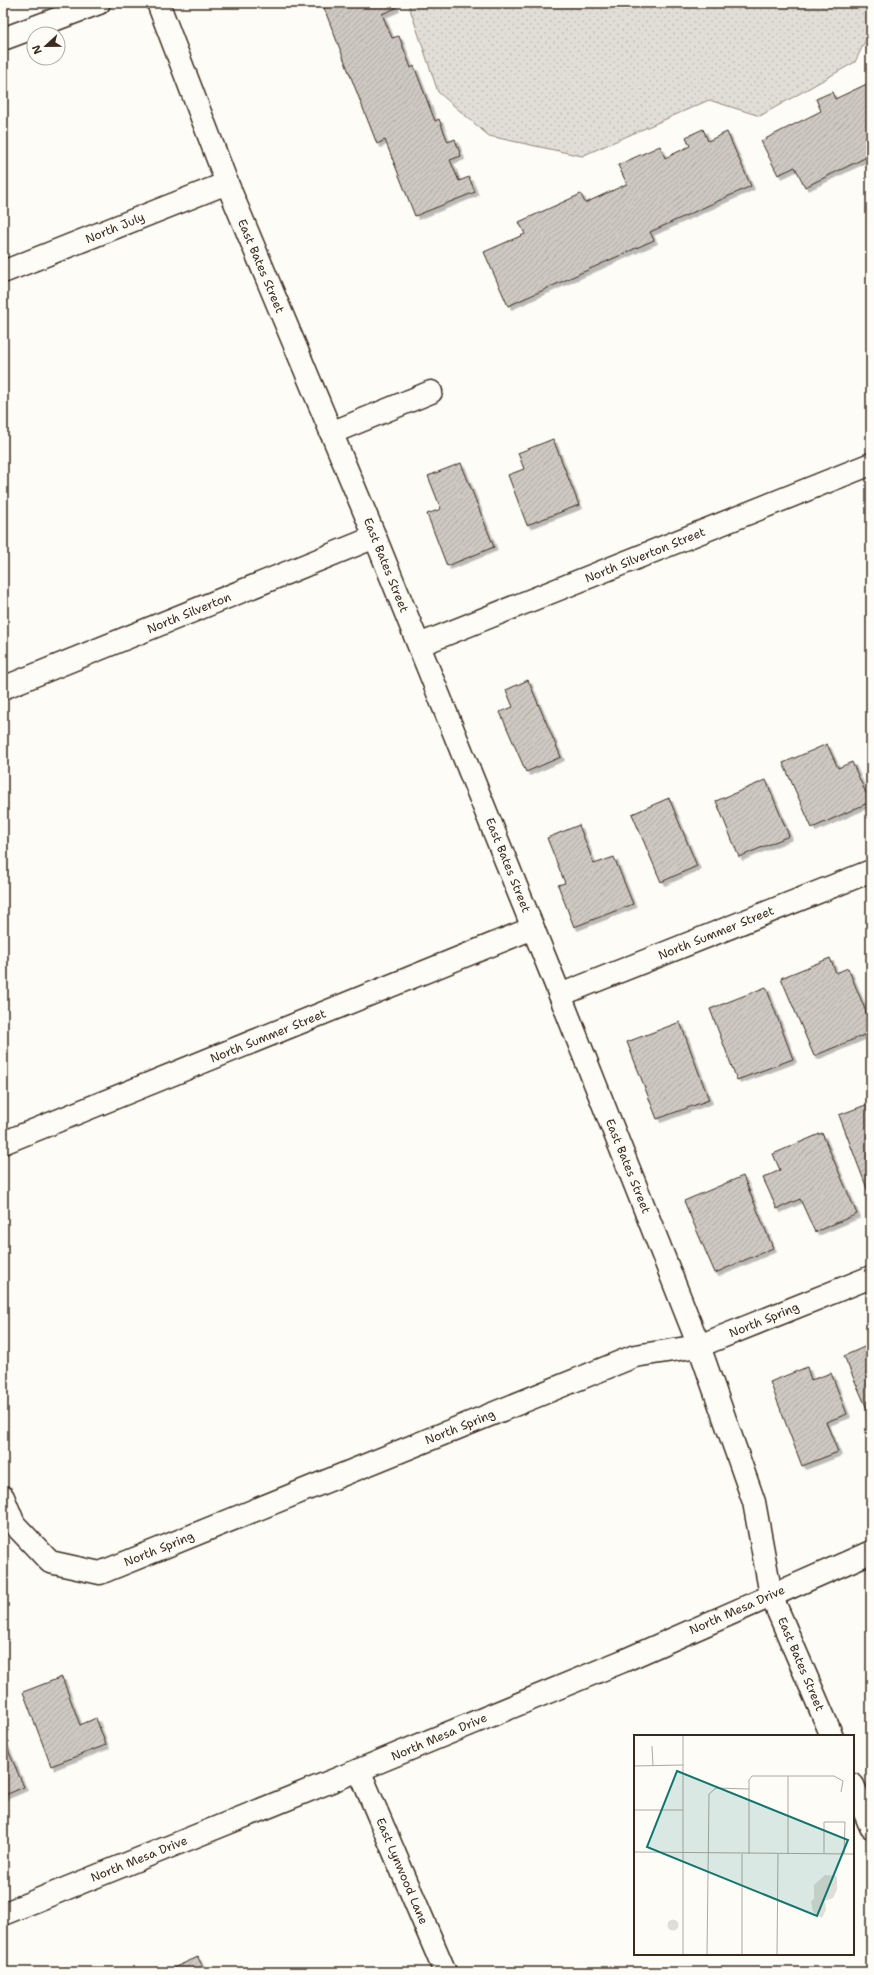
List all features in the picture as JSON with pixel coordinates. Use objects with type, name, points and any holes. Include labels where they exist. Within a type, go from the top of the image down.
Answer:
[{"type":"street","points":[[3,39],[99,3]]},
{"type":"street","name":"East Bates Street","points":[[158,3],[226,183],[419,645],[560,995],[698,1346],[754,1502],[771,1595],[832,1735]]},
{"type":"street","name":"North July","points":[[3,272],[226,183]]},
{"type":"street","points":[[332,434],[431,392]]},
{"type":"street","name":"North Silverton Street","points":[[419,645],[871,464]]},
{"type":"street","name":"North Silverton","points":[[3,688],[375,537]]},
{"type":"street","name":"North Summer Street","points":[[560,995],[871,870]]},
{"type":"street","name":"North Summer Street","points":[[3,1143],[533,928]]},
{"type":"street","name":"North Spring","points":[[3,1497],[14,1524],[50,1562],[100,1573],[635,1356],[698,1346],[871,1277]]},
{"type":"street","name":"North Mesa Drive","points":[[3,1914],[623,1661],[871,1552]]},
{"type":"street","name":"East Lynwood Lane","points":[[359,1770],[445,1972]]},
{"type":"street","points":[[854,1787],[871,1827]]},
{"type":"shaded area","points":[[408,3],[871,3],[871,29],[855,62],[760,116],[709,100],[582,156],[489,136],[438,92]]},
{"type":"building","points":[[322,3],[394,3],[396,8],[382,14],[392,38],[399,36],[411,68],[414,66],[435,121],[439,119],[448,142],[455,139],[461,156],[450,160],[459,181],[469,177],[475,192],[415,216],[385,140],[377,144]]},
{"type":"building","points":[[871,82],[871,155],[805,187],[795,167],[778,175],[761,141],[821,111],[816,99],[832,92],[835,99]]},
{"type":"building","points":[[703,129],[708,141],[727,132],[751,186],[650,232],[654,240],[508,306],[484,252],[525,234],[519,222],[581,194],[585,203],[627,184],[618,165],[660,146],[665,158],[690,146],[686,137]]},
{"type":"building","points":[[553,439],[579,505],[527,525],[508,475],[524,469],[518,453]]},
{"type":"building","points":[[461,463],[494,547],[447,566],[427,514],[441,509],[428,476]]},
{"type":"building","points":[[528,680],[561,757],[526,772],[500,712],[513,707],[506,690]]},
{"type":"building","points":[[827,744],[838,768],[852,762],[870,802],[812,828],[783,763]]},
{"type":"building","points":[[766,780],[789,836],[739,857],[716,801]]},
{"type":"building","points":[[669,798],[697,866],[661,882],[632,814]]},
{"type":"building","points":[[579,825],[594,864],[614,857],[633,904],[574,927],[558,885],[565,883],[547,838]]},
{"type":"building","points":[[830,958],[836,973],[848,968],[871,1024],[871,1032],[814,1056],[781,978]]},
{"type":"building","points":[[766,987],[793,1059],[737,1080],[710,1009]]},
{"type":"building","points":[[680,1022],[709,1100],[657,1119],[627,1042]]},
{"type":"building","points":[[871,1103],[871,1199],[839,1115]]},
{"type":"building","points":[[822,1133],[857,1214],[815,1232],[800,1199],[777,1209],[763,1178],[780,1170],[773,1154]]},
{"type":"building","points":[[743,1176],[773,1248],[715,1273],[684,1201]]},
{"type":"building","points":[[871,1344],[871,1418],[844,1356]]},
{"type":"building","points":[[807,1367],[811,1380],[831,1373],[847,1414],[826,1422],[838,1452],[802,1466],[770,1382]]},
{"type":"building","points":[[62,1677],[80,1725],[96,1718],[106,1745],[51,1766],[23,1692]]},
{"type":"building","points":[[5,1743],[24,1787],[3,1796],[3,1744]]},
{"type":"building","points":[[198,1957],[205,1972],[164,1972]]}]
